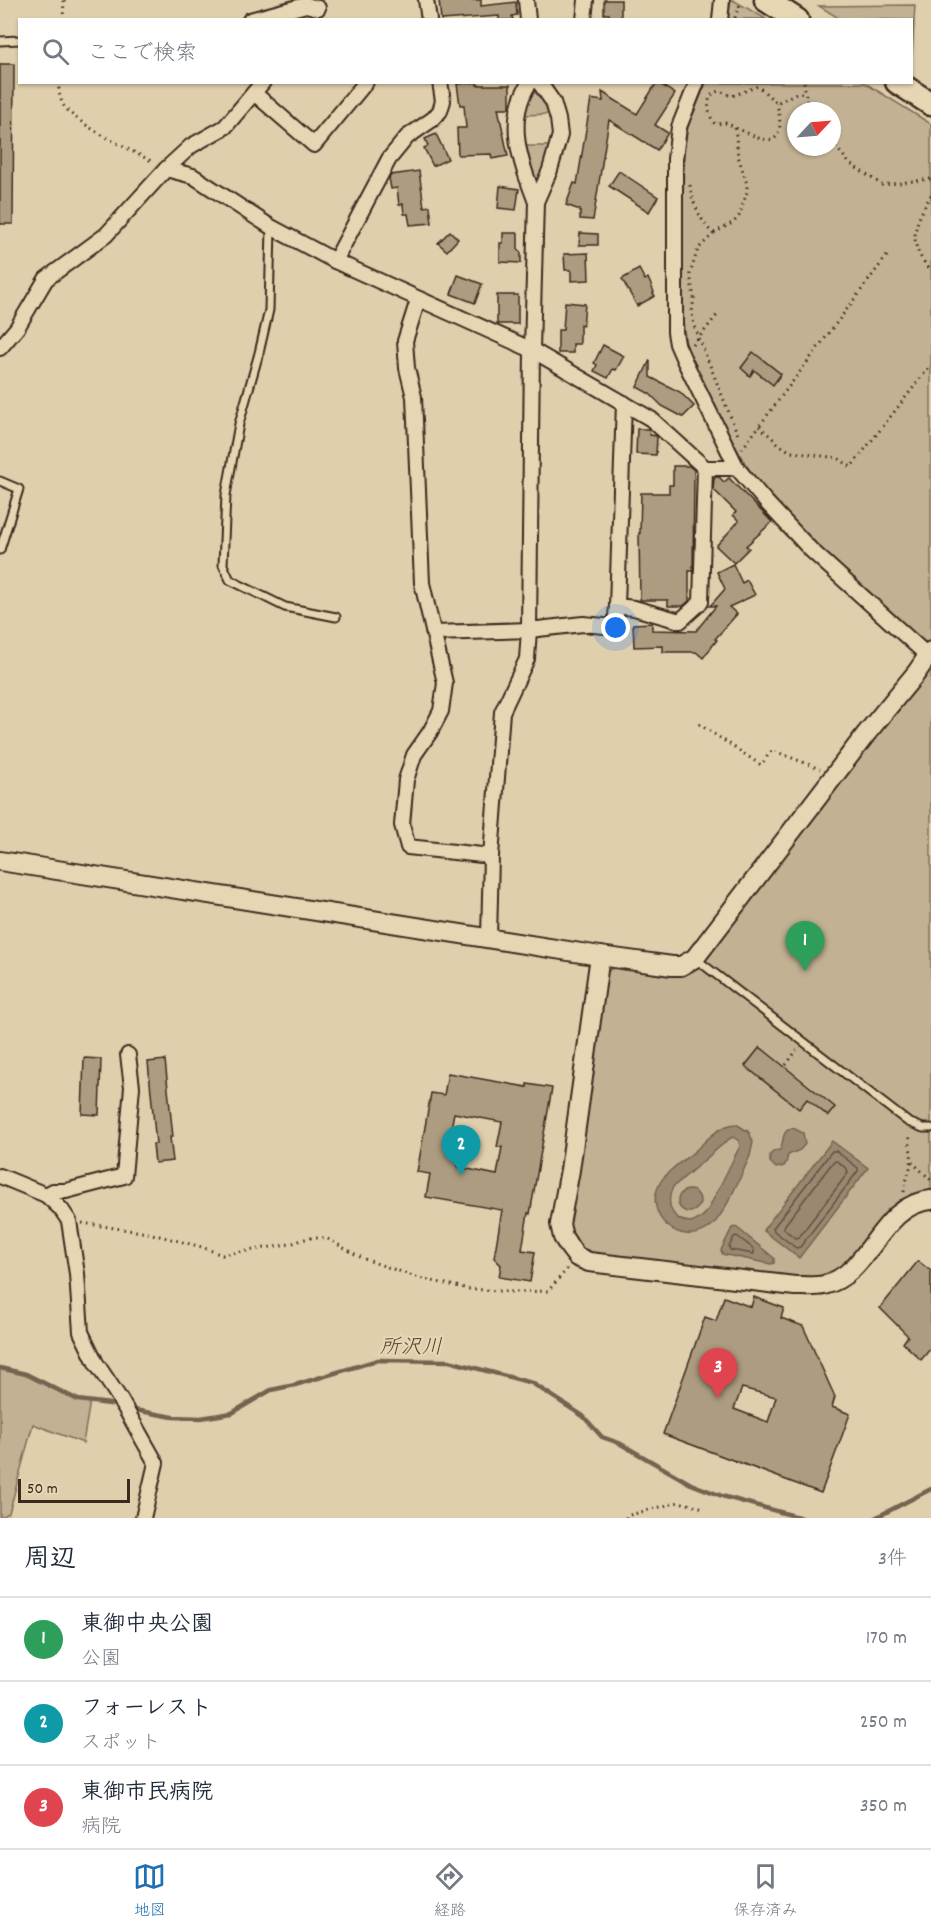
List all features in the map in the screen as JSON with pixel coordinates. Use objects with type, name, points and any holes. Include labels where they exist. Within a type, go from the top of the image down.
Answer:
[{"type":"main road","points":[[766,0],[794,18]]},
{"type":"main road","points":[[900,84],[931,104]]},
{"type":"street","points":[[426,0],[429,18]]},
{"type":"street","points":[[526,0],[528,18]]},
{"type":"street","points":[[585,18],[586,0]]},
{"type":"street","points":[[720,18],[722,0]]},
{"type":"street","points":[[257,18],[306,5],[318,9]]},
{"type":"street","points":[[0,349],[17,328],[46,279],[106,235],[166,169],[191,146],[225,127],[261,84]]},
{"type":"street","points":[[254,93],[314,145],[364,84]]},
{"type":"street","points":[[335,261],[389,159],[406,137],[441,111],[443,101],[440,84]]},
{"type":"street","points":[[489,938],[491,856],[502,712],[527,659],[529,630],[536,202],[519,154],[515,132],[521,95],[529,84]]},
{"type":"street","points":[[536,202],[550,170],[560,135],[553,102],[540,84]]},
{"type":"street","points":[[0,861],[489,938],[668,969],[681,966],[695,958],[930,655],[811,550],[737,468],[677,344],[675,332],[675,159],[679,127],[696,84]]},
{"type":"street","points":[[166,169],[193,176],[271,226],[335,261],[532,350],[651,420],[705,468],[737,468]]},
{"type":"street","points":[[418,300],[405,341],[407,368],[414,397],[422,584],[445,682],[441,711],[411,763],[406,780],[402,825],[408,847],[491,856]]},
{"type":"street","points":[[434,633],[529,630],[583,624],[615,627],[624,403]]},
{"type":"street","points":[[617,606],[634,608],[680,621],[701,602],[705,468]]},
{"type":"street","points":[[600,956],[570,1170],[560,1224],[563,1237],[577,1257],[589,1262],[795,1286],[824,1285],[851,1270],[896,1214],[911,1206],[931,1200]]},
{"type":"street","points":[[46,1195],[52,1191],[66,1191],[124,1176],[132,1087],[128,1055]]},
{"type":"street","points":[[0,1176],[46,1195],[61,1209],[69,1221],[77,1274],[81,1332],[96,1364],[120,1399],[156,1463],[143,1518]]},
{"type":"lane","points":[[0,41],[18,40]]},
{"type":"lane","points":[[271,226],[269,310],[239,424],[226,495],[223,565],[230,580],[285,607],[336,618]]},
{"type":"lane","points":[[0,481],[19,489],[0,550]]},
{"type":"lane","points":[[695,958],[908,1122],[923,1128],[931,1128]]},
{"type":"path","points":[[63,18],[64,0]]},
{"type":"path","points":[[735,18],[740,4]]},
{"type":"path","points":[[58,84],[62,102],[69,112],[93,129],[166,169]]},
{"type":"path","points":[[804,84],[806,102]]},
{"type":"path","points":[[758,86],[777,103],[780,118],[779,129],[778,135],[773,140],[761,139],[725,123],[715,124],[712,121],[708,103],[712,93],[720,91],[731,96],[758,86]]},
{"type":"path","points":[[777,103],[796,93],[805,93]]},
{"type":"path","points":[[735,127],[738,156],[747,184],[747,192],[739,216],[734,222],[713,234],[698,249],[690,274],[694,298],[693,321],[743,448]]},
{"type":"path","points":[[841,153],[849,163],[882,185],[931,180]]},
{"type":"path","points":[[690,180],[692,197],[713,234]]},
{"type":"path","points":[[931,195],[922,210],[913,238],[915,246],[931,270]]},
{"type":"path","points":[[739,453],[889,253]]},
{"type":"path","points":[[688,351],[718,314]]},
{"type":"path","points":[[759,426],[791,452],[838,458],[851,467],[931,365]]},
{"type":"path","points":[[699,724],[761,765],[772,750],[823,770],[833,778]]},
{"type":"path","points":[[786,1065],[797,1050]]},
{"type":"path","points":[[915,1125],[909,1137],[909,1151],[912,1161],[931,1180]]},
{"type":"path","points":[[905,1201],[905,1180],[912,1161]]},
{"type":"path","points":[[69,1221],[148,1233],[202,1247],[222,1255],[290,1244],[309,1238],[326,1238],[364,1260],[420,1278],[469,1288],[513,1292],[548,1292],[577,1257]]},
{"type":"path","points":[[626,1518],[680,1502],[704,1508]]},
{"type":"shaded area","points":[[731,0],[733,0],[764,18],[728,18]]},
{"type":"shaded area","points":[[915,5],[913,38],[913,18],[838,18],[819,6]]},
{"type":"shaded area","points":[[706,84],[867,84],[931,124],[931,647],[831,560],[755,479],[739,453],[693,363],[686,345],[681,304],[684,151],[688,127]]},
{"type":"shaded area","points":[[538,92],[543,94],[552,114],[522,115],[528,98]]},
{"type":"shaded area","points":[[523,146],[551,146],[542,180],[538,184],[534,184]]},
{"type":"shaded area","points":[[931,664],[931,1193],[923,1194],[888,1209],[849,1260],[833,1274],[817,1279],[602,1257],[588,1251],[573,1237],[567,1223],[605,974],[619,967],[675,973]]},
{"type":"shaded area","points":[[0,1369],[26,1374],[78,1400],[90,1401],[83,1443],[33,1424],[9,1513],[0,1518]]},
{"type":"water","points":[[736,1124],[749,1132],[753,1142],[750,1156],[732,1194],[721,1214],[710,1227],[699,1233],[677,1232],[661,1218],[656,1208],[655,1197],[659,1185],[670,1171],[714,1134]],"holes":[[[733,1137],[739,1141],[740,1146],[708,1210],[701,1218],[693,1221],[686,1222],[679,1219],[670,1206],[673,1187],[729,1139]]]},
{"type":"water","points":[[793,1128],[803,1133],[805,1144],[800,1150],[788,1155],[784,1166],[776,1168],[770,1162],[770,1155],[780,1150],[784,1134]]},
{"type":"water","points":[[832,1141],[868,1168],[799,1258],[763,1230]]},
{"type":"water","points":[[689,1190],[697,1193],[700,1201],[697,1209],[689,1212],[681,1209],[678,1201],[681,1193]]},
{"type":"water","points":[[736,1227],[774,1258],[774,1263],[722,1254],[721,1250],[732,1228]]},
{"type":"building","points":[[439,0],[481,0],[481,6],[516,2],[517,15],[512,16],[512,18],[499,18],[499,16],[441,18]]},
{"type":"building","points":[[604,0],[621,0],[621,18],[609,18],[609,14],[604,14]]},
{"type":"building","points":[[0,64],[14,64],[13,224],[0,224]]},
{"type":"building","points":[[457,84],[510,85],[510,108],[498,108],[508,156],[492,159],[491,154],[458,155],[457,128],[466,128],[464,105],[460,105]]},
{"type":"building","points":[[656,84],[660,84],[675,94],[655,125],[668,133],[657,150],[609,120],[593,220],[580,219],[580,210],[566,205],[574,183],[577,184],[591,99],[603,101],[602,92],[637,114]]},
{"type":"building","points":[[436,134],[448,159],[433,166],[424,148],[428,146],[425,139]]},
{"type":"building","points":[[419,171],[424,207],[430,206],[432,223],[410,225],[408,214],[404,214],[403,204],[399,205],[397,188],[391,189],[389,178],[391,175]]},
{"type":"building","points":[[619,171],[658,197],[649,212],[609,186]]},
{"type":"building","points":[[500,186],[519,189],[516,210],[498,208]]},
{"type":"building","points":[[450,231],[458,239],[447,251],[438,243]]},
{"type":"building","points":[[503,233],[518,233],[521,263],[500,262],[500,243],[503,243]]},
{"type":"building","points":[[580,233],[598,234],[598,245],[579,245]]},
{"type":"building","points":[[588,253],[589,280],[571,281],[571,270],[565,270],[564,254]]},
{"type":"building","points":[[639,269],[645,280],[648,278],[655,296],[637,306],[622,279]]},
{"type":"building","points":[[458,275],[482,284],[475,303],[451,294]]},
{"type":"building","points":[[497,295],[518,295],[518,324],[497,324]]},
{"type":"building","points":[[565,302],[585,304],[583,326],[580,325],[580,344],[573,344],[573,353],[558,353],[558,330],[563,330]]},
{"type":"building","points":[[603,345],[624,356],[608,378],[594,371],[597,365],[594,363]]},
{"type":"building","points":[[753,352],[781,374],[773,385],[754,370],[750,376],[741,368]]},
{"type":"building","points":[[650,360],[650,377],[680,392],[694,406],[683,417],[662,406],[650,394],[637,387]]},
{"type":"building","points":[[637,429],[649,429],[650,435],[657,436],[656,455],[636,454]]},
{"type":"building","points":[[673,466],[689,466],[694,470],[693,571],[689,571],[689,601],[683,606],[668,606],[668,600],[640,600],[641,493],[669,493],[669,485],[673,485]]},
{"type":"building","points":[[716,477],[724,482],[729,478],[772,522],[746,546],[749,548],[734,563],[716,546],[739,521],[733,515],[736,512],[713,489]]},
{"type":"building","points":[[733,564],[742,583],[747,580],[755,595],[729,607],[737,614],[715,639],[717,640],[703,658],[696,652],[663,652],[663,646],[634,647],[633,624],[652,623],[652,630],[696,631],[716,606],[710,606],[725,589],[717,572]]},
{"type":"building","points":[[760,1047],[835,1107],[828,1116],[807,1099],[799,1109],[745,1066]]},
{"type":"building","points":[[84,1058],[101,1059],[99,1115],[82,1114]]},
{"type":"building","points":[[165,1060],[173,1137],[170,1137],[173,1161],[155,1163],[153,1144],[156,1144],[148,1062]]},
{"type":"building","points":[[448,1073],[527,1087],[527,1084],[552,1088],[522,1250],[535,1252],[530,1282],[499,1277],[501,1265],[494,1258],[502,1210],[426,1197],[430,1174],[417,1172],[431,1093],[444,1095]],"holes":[[[454,1113],[502,1122],[497,1147],[502,1147],[497,1175],[458,1167],[463,1141],[449,1138]]]},
{"type":"building","points":[[918,1261],[931,1271],[931,1348],[921,1360],[903,1343],[908,1336],[880,1308]]},
{"type":"building","points":[[724,1297],[751,1307],[754,1297],[784,1308],[781,1318],[803,1326],[835,1397],[832,1407],[850,1414],[821,1493],[663,1434],[705,1317],[716,1321]],"holes":[[[742,1388],[776,1397],[768,1422],[734,1409]]]},
{"type":"waterway","name":"所沢川","points":[[129,1409],[173,1417],[201,1418],[232,1413],[271,1390],[378,1360],[449,1361],[532,1383],[583,1416],[602,1437],[619,1443],[691,1484],[722,1496],[802,1518]]},
{"type":"waterway","name":"所沢川","points":[[0,1368],[26,1374],[78,1400],[121,1407]]},
{"type":"waterway","name":"所沢川","points":[[875,1518],[931,1489]]},
{"type":"place","name":"東御中央公園","points":[[805,971]]},
{"type":"place","name":"フォーレスト","points":[[461,1175]]},
{"type":"place","name":"東御市民病院","points":[[718,1398]]}]
